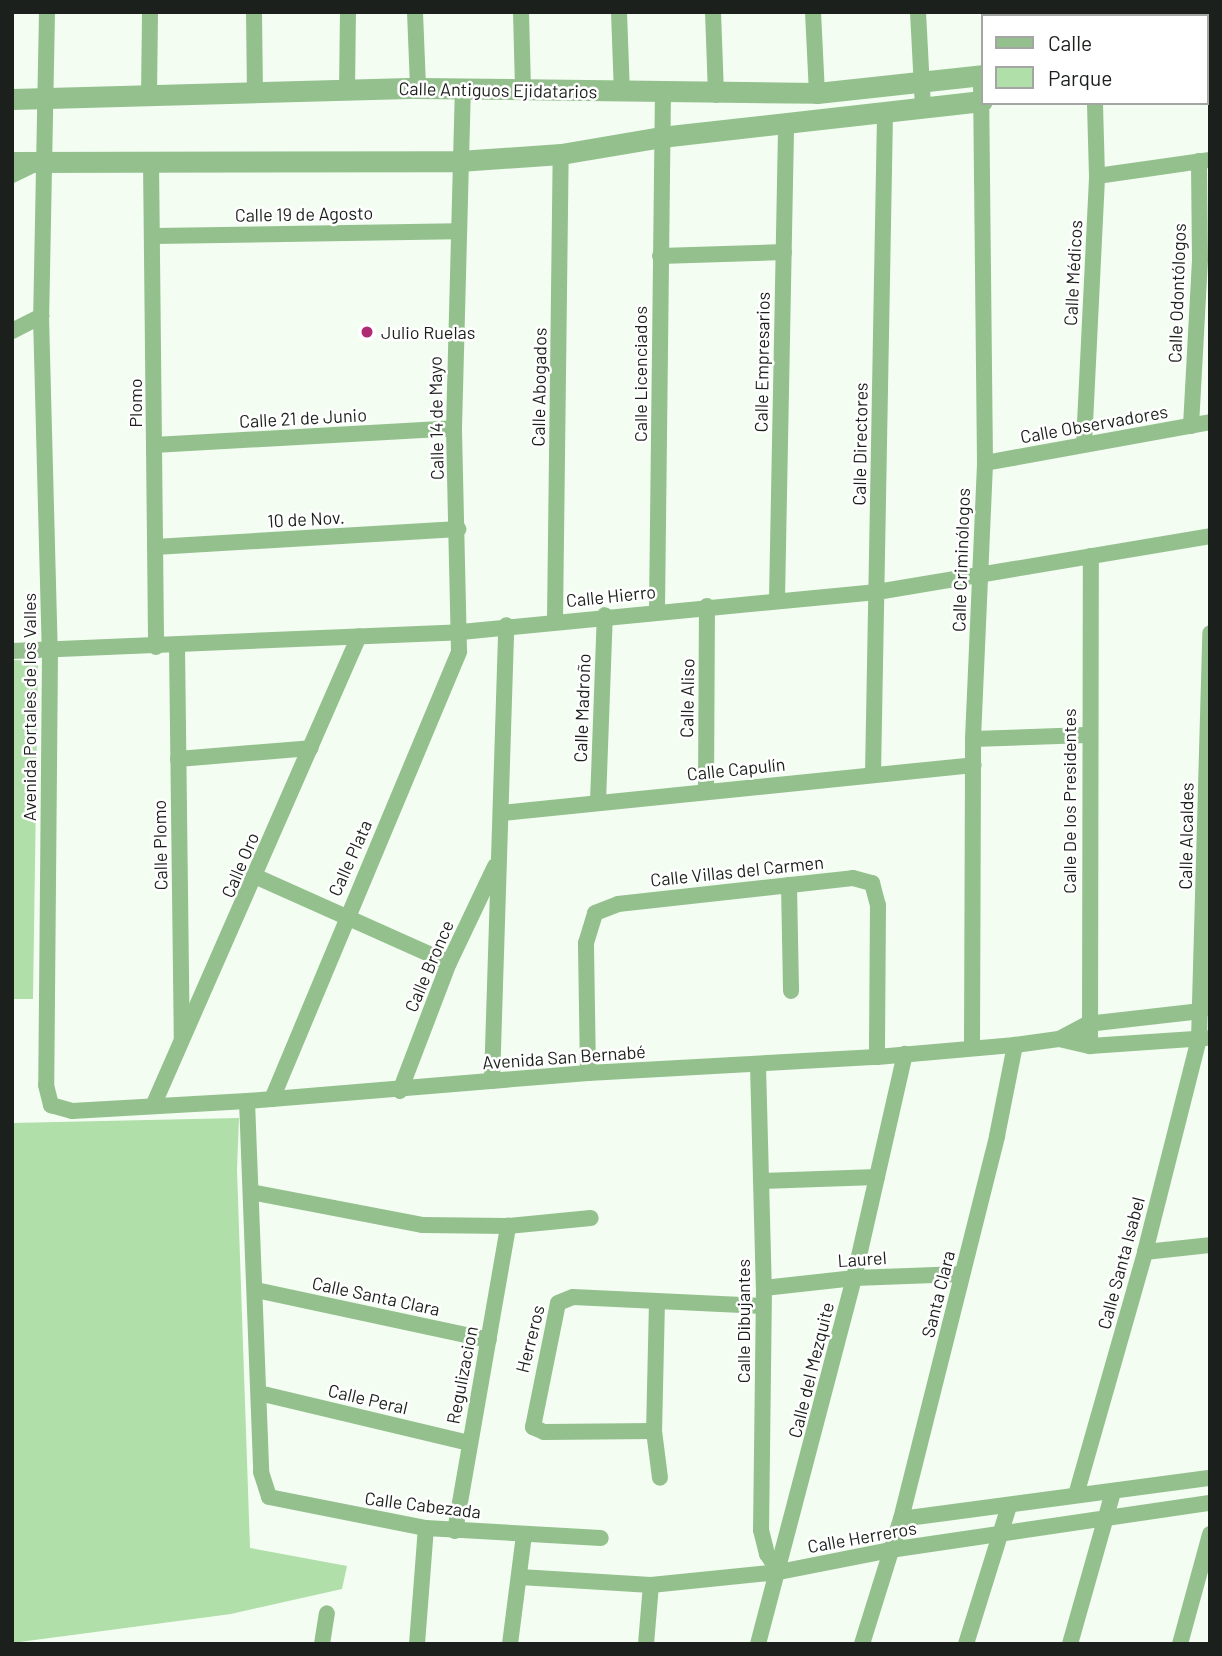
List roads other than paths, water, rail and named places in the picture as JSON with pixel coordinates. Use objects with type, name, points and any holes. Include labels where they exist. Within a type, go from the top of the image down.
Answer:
[{"type":"street","name":"Avenida Portales de los Valles","points":[[47,12],[40,316],[50,653],[46,1085],[51,1105],[72,1111]]},
{"type":"street","points":[[149,96],[150,12]]},
{"type":"street","points":[[254,12],[255,92]]},
{"type":"street","points":[[347,91],[348,12]]},
{"type":"street","points":[[415,12],[418,88]]},
{"type":"street","points":[[521,12],[523,89]]},
{"type":"street","points":[[619,12],[622,92]]},
{"type":"street","points":[[713,12],[716,95]]},
{"type":"street","points":[[813,12],[817,93]]},
{"type":"street","points":[[918,12],[923,108]]},
{"type":"street","name":"Calle Antiguos Ejidatarios","points":[[12,99],[418,88],[716,95],[817,93],[981,75]]},
{"type":"street","name":"Calle 14 de Mayo","points":[[461,632],[454,428],[456,231],[463,88]]},
{"type":"street","name":"Calle Licenciados","points":[[657,610],[663,93]]},
{"type":"street","points":[[12,162],[459,161],[561,154],[661,137],[885,114],[981,101]]},
{"type":"street","name":"Calle Criminólogos","points":[[972,1046],[973,739],[985,463],[982,105]]},
{"type":"street","name":"Calle Médicos","points":[[1084,444],[1097,176],[1095,105]]},
{"type":"street","name":"Calle Directores","points":[[873,775],[885,114]]},
{"type":"street","name":"Calle Empresarios","points":[[777,599],[786,125]]},
{"type":"street","name":"Calle Abogados","points":[[555,621],[561,154]]},
{"type":"street","points":[[12,175],[43,160]]},
{"type":"street","name":"Plomo","points":[[151,160],[154,236],[156,647]]},
{"type":"street","points":[[1097,176],[1204,160]]},
{"type":"street","name":"Calle Odontólogos","points":[[1191,426],[1205,259],[1204,160]]},
{"type":"street","name":"Calle 19 de Agosto","points":[[154,236],[456,231]]},
{"type":"street","points":[[660,256],[784,252]]},
{"type":"street","points":[[12,331],[40,316]]},
{"type":"street","name":"Calle Observadores","points":[[985,463],[1210,422]]},
{"type":"street","name":"Calle 21 de Junio","points":[[155,445],[454,428]]},
{"type":"street","name":"10 de Nov.","points":[[155,547],[458,530]]},
{"type":"street","name":"Calle Hierro","points":[[12,651],[50,653],[461,632],[605,615],[877,592],[1210,536]]},
{"type":"street","name":"Calle De los Presidentes","points":[[1090,1046],[1087,1024],[1087,734],[1091,556]]},
{"type":"street","name":"Calle Aliso","points":[[706,791],[707,606]]},
{"type":"street","name":"Calle Madroño","points":[[598,802],[605,615]]},
{"type":"street","name":"Calle Bronce","points":[[492,1082],[506,625]]},
{"type":"street","name":"Calle Plata","points":[[272,1099],[346,914],[452,672],[461,632]]},
{"type":"street","name":"Calle Alcaldes","points":[[1204,1038],[1201,1012],[1210,634]]},
{"type":"street","name":"Calle Oro","points":[[153,1106],[257,877],[359,636]]},
{"type":"street","name":"Calle Plomo","points":[[177,646],[182,1044]]},
{"type":"street","points":[[973,739],[1087,734]]},
{"type":"street","points":[[178,759],[311,748]]},
{"type":"street","name":"Calle Capulín","points":[[502,813],[974,765]]},
{"type":"street","name":"Calle Bronce","points":[[400,1091],[449,963],[499,858]]},
{"type":"street","points":[[257,877],[346,914],[449,963]]},
{"type":"street","name":"Calle Villas del Carmen","points":[[588,1073],[586,943],[595,913],[618,904],[853,878],[872,883],[878,905],[877,1057]]},
{"type":"street","points":[[789,885],[791,991]]},
{"type":"street","name":"Avenida San Bernabé","points":[[72,1111],[400,1091],[588,1073],[758,1065],[877,1057],[972,1046],[1015,1045],[1059,1039],[1087,1024],[1201,1012]]},
{"type":"street","name":"Avenida San Bernabé","points":[[1059,1039],[1090,1046],[1204,1038]]},
{"type":"street","name":"Calle Santa Isabel","points":[[1076,1495],[1204,1038]]},
{"type":"street","name":"Santa Clara","points":[[890,1550],[901,1519],[962,1274],[1015,1045]]},
{"type":"street","name":"Calle del Mezquite","points":[[758,1644],[854,1278],[905,1054]]},
{"type":"street","name":"Calle Dibujantes","points":[[758,1065],[764,1288],[761,1530],[767,1555],[779,1572]]},
{"type":"street","points":[[247,1101],[259,1393]]},
{"type":"street","points":[[761,1181],[877,1177]]},
{"type":"street","points":[[251,1192],[422,1225],[508,1226],[591,1218]]},
{"type":"street","name":"Regulizacion","points":[[454,1531],[508,1226]]},
{"type":"street","points":[[1145,1252],[1210,1245]]},
{"type":"street","name":"Laurel","points":[[764,1288],[854,1278],[962,1274]]},
{"type":"street","name":"Calle Santa Clara","points":[[256,1290],[489,1340]]},
{"type":"street","name":"Herreros","points":[[654,1431],[544,1432],[533,1427],[532,1421],[558,1303],[573,1297],[764,1306]]},
{"type":"street","points":[[657,1301],[654,1431],[660,1478]]},
{"type":"street","name":"Calle Peral","points":[[259,1393],[468,1443]]},
{"type":"street","name":"Calle Cabezada","points":[[259,1393],[261,1472],[269,1497],[281,1503],[426,1528],[601,1538]]},
{"type":"street","name":"Calle Herreros","points":[[901,1519],[1210,1479]]},
{"type":"street","points":[[1070,1644],[1113,1492]]},
{"type":"street","name":"Calle Herreros","points":[[520,1577],[651,1585],[779,1572],[890,1550],[1000,1536],[1210,1503]]},
{"type":"street","points":[[967,1644],[1009,1506]]},
{"type":"street","points":[[417,1644],[426,1528]]},
{"type":"street","points":[[510,1644],[524,1534]]},
{"type":"street","points":[[1194,1644],[1182,1637],[1210,1534]]},
{"type":"street","points":[[862,1644],[890,1550]]},
{"type":"street","points":[[646,1644],[651,1585]]},
{"type":"street","points":[[322,1644],[327,1613]]},
{"type":"place","name":"Julio Ruelas","points":[[367,332]]}]
